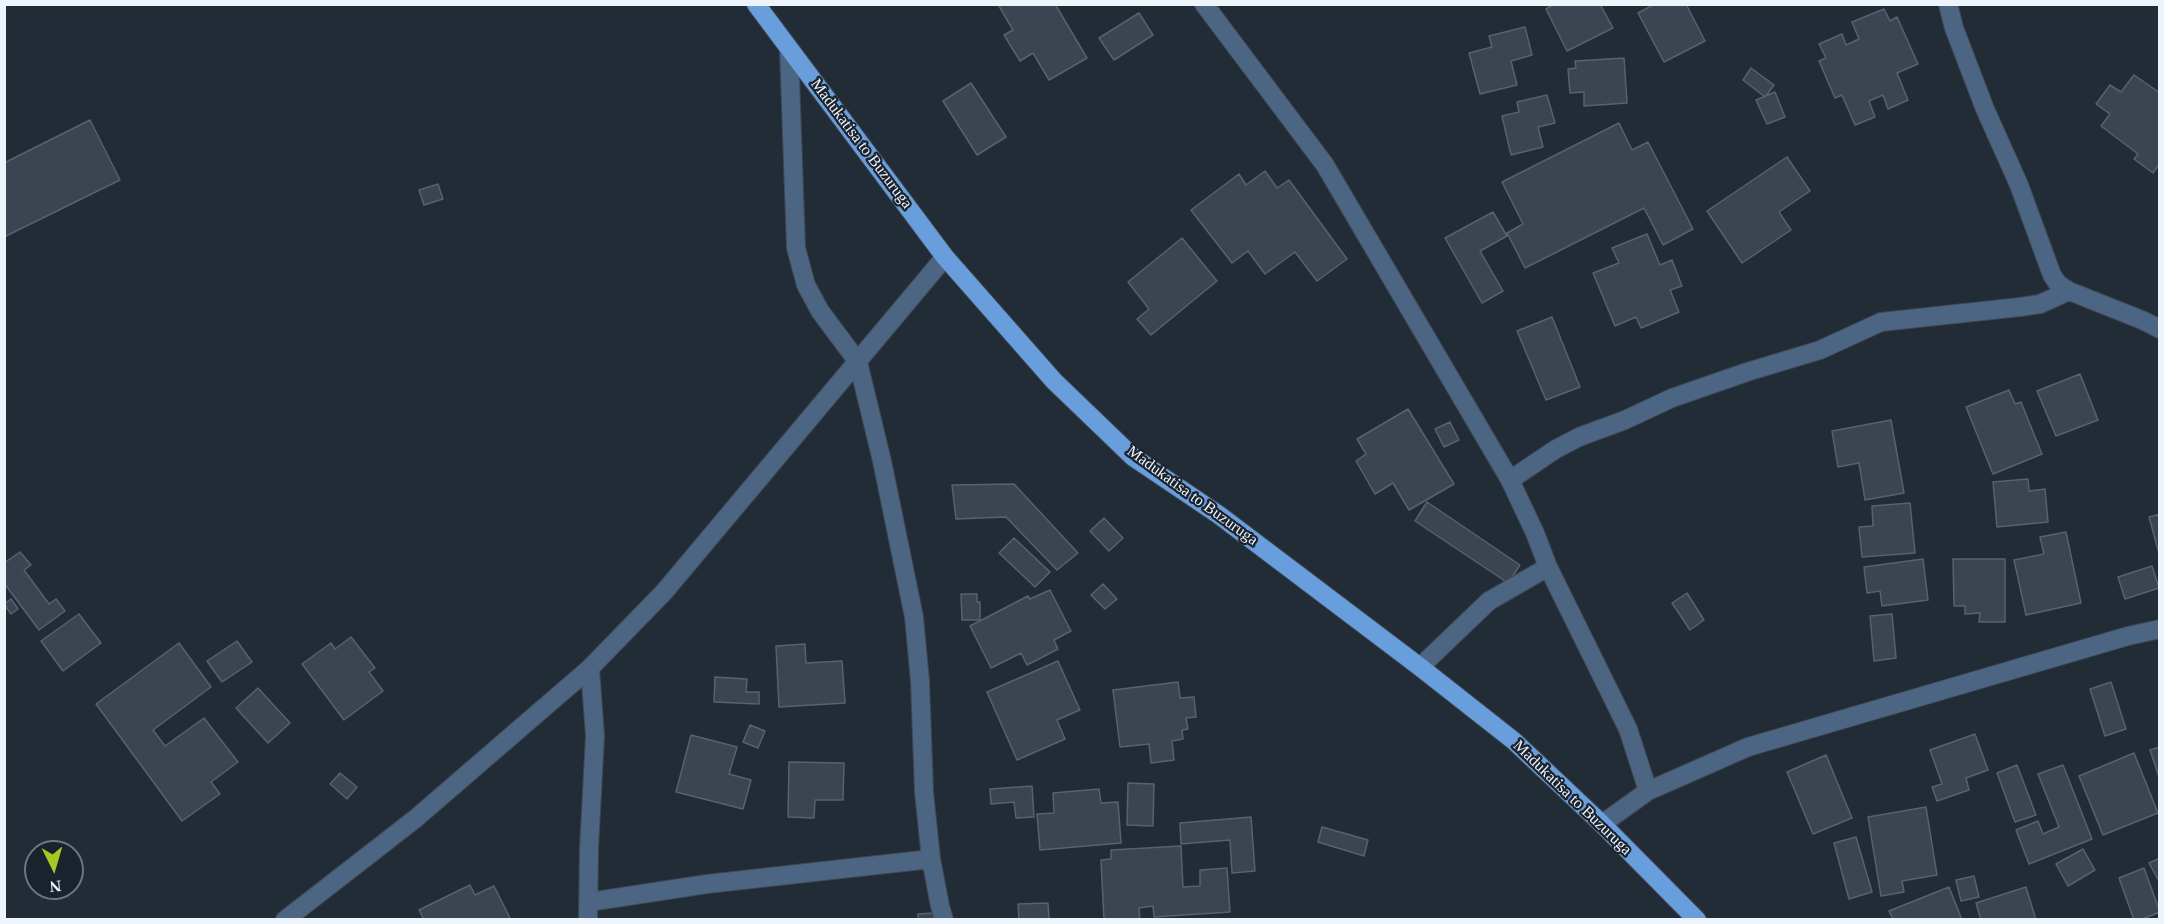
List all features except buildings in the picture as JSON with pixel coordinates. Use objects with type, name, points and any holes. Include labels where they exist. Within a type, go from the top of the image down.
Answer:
[{"type":"main road","name":"Madukatisa to Buzuruga","points":[[756,4],[945,257],[1054,381],[1133,458],[1219,515],[1514,741],[1602,824],[1697,920]]},
{"type":"street","points":[[1204,4],[1325,165],[1510,480],[1548,567],[1628,729],[1648,791]]},
{"type":"street","points":[[1948,4],[1954,28],[1985,109],[2019,185],[2052,275],[2058,284],[2068,291],[2160,329]]},
{"type":"street","points":[[789,49],[796,248],[806,285],[820,311],[858,362],[882,461],[914,617],[920,681],[924,792],[931,859],[944,920]]},
{"type":"street","points":[[285,920],[415,819],[590,668],[664,592],[945,257]]},
{"type":"street","points":[[1510,480],[1556,449],[1579,437],[1625,420],[1672,398],[1820,350],[1881,322],[2040,304],[2068,291]]},
{"type":"street","points":[[1420,667],[1489,601],[1548,567]]},
{"type":"street","points":[[1602,824],[1648,791],[1748,747],[2128,636],[2160,629]]},
{"type":"street","points":[[590,668],[596,736],[589,849],[588,911],[706,884],[931,859]]}]
